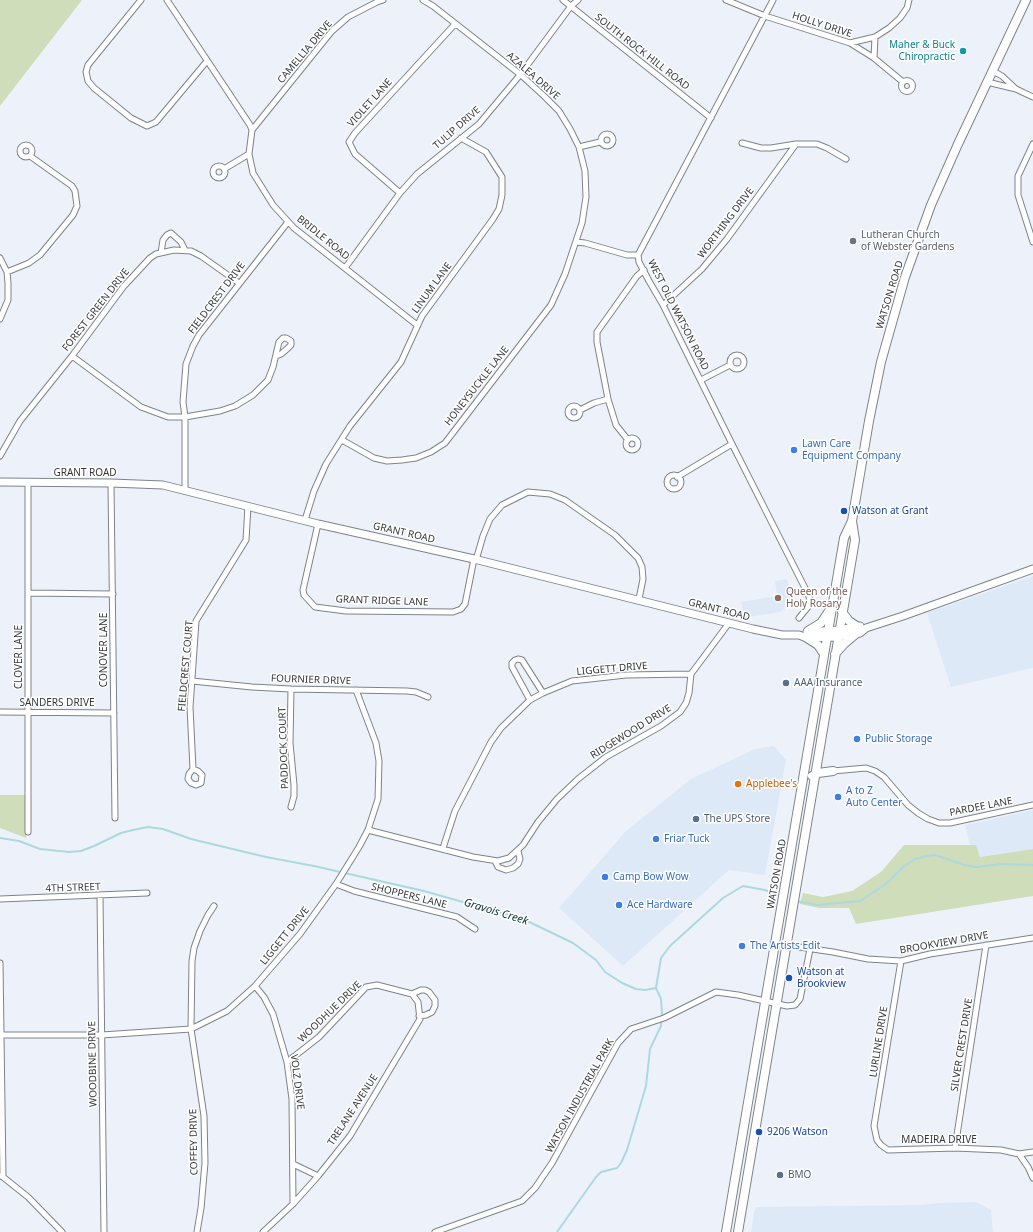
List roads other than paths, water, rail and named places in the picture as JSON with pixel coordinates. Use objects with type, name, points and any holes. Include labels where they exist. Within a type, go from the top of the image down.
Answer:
[{"type":"main road","name":"WATSON ROAD","points":[[738,1232],[795,894],[827,634],[844,538],[852,521],[877,382],[888,335],[901,290],[931,205],[1026,0]]},
{"type":"main road","name":"WATSON ROAD","points":[[726,1232],[781,906],[809,780],[817,761],[855,540],[852,521]]},
{"type":"main road","points":[[824,654],[818,645],[805,635],[821,623],[832,606]]},
{"type":"main road","points":[[835,655],[860,629],[842,612]]},
{"type":"main road","points":[[817,761],[833,771]]},
{"type":"main road","points":[[809,780],[833,771]]},
{"type":"street","points":[[141,0],[88,65],[86,72],[88,80],[94,88],[131,118],[147,126],[156,122],[207,61]]},
{"type":"street","points":[[167,0],[252,130]]},
{"type":"street","name":"CAMELLIA DRIVE","points":[[252,130],[332,31],[348,18],[383,0]]},
{"type":"street","name":"AZALEA DRIVE","points":[[423,0],[433,6],[520,75],[559,111],[579,147],[585,171],[586,197],[582,223],[576,242]]},
{"type":"street","name":"TULIP DRIVE","points":[[345,268],[400,193],[417,174],[479,124],[520,75],[567,2],[578,0]]},
{"type":"street","name":"HOLLY DRIVE","points":[[726,0],[764,16],[850,43],[874,58],[903,82]]},
{"type":"street","name":"WEST OLD WATSON ROAD","points":[[773,0],[638,255],[639,262],[663,305],[808,594],[810,600],[808,607],[799,618]]},
{"type":"street","points":[[850,43],[875,37],[889,28],[900,18],[907,8],[909,0]]},
{"type":"street","name":"SOUTH ROCK HILL ROAD","points":[[567,2],[711,118]]},
{"type":"street","name":"VIOLET LANE","points":[[400,193],[355,154],[350,142],[355,133],[455,24]]},
{"type":"street","points":[[874,58],[875,37]]},
{"type":"street","points":[[993,71],[1002,76],[1016,89]]},
{"type":"street","points":[[987,82],[1016,89],[1033,97]]},
{"type":"street","name":"BRIDLE ROAD","points":[[252,130],[249,154],[253,173],[273,205],[294,228],[417,324]]},
{"type":"street","name":"LINUM LANE","points":[[306,520],[314,491],[326,464],[350,426],[401,362],[417,324],[422,316],[494,219],[499,208],[502,195],[502,178],[486,152],[461,138]]},
{"type":"street","points":[[579,147],[600,142]]},
{"type":"street","points":[[742,144],[761,148],[796,144],[817,144],[828,148],[846,159]]},
{"type":"street","name":"WORTHING DRIVE","points":[[663,305],[702,269],[727,239],[796,144]]},
{"type":"street","points":[[1033,144],[1018,176],[1018,195],[1033,242]]},
{"type":"street","points":[[224,169],[249,154]]},
{"type":"street","points":[[7,272],[29,263],[40,255],[73,215],[77,206],[75,192],[72,186],[30,156]]},
{"type":"street","name":"FIELDCREST DRIVE","points":[[185,491],[185,417],[183,402],[186,364],[199,335],[288,222]]},
{"type":"street","points":[[161,253],[163,240],[171,233],[181,242],[185,250]]},
{"type":"street","points":[[576,242],[585,243],[627,255],[638,255]]},
{"type":"street","name":"HONEYSUCKLE LANE","points":[[342,440],[374,458],[387,461],[416,458],[431,452],[445,443],[551,305],[565,274],[576,242]]},
{"type":"street","name":"FOREST GREEN DRIVE","points":[[0,456],[20,421],[72,356],[124,286],[150,258],[161,253],[174,250],[191,251],[201,256],[239,283]]},
{"type":"street","points":[[0,258],[7,272],[8,283],[8,300],[0,318]]},
{"type":"street","points":[[628,440],[616,425],[608,399],[597,342],[597,332],[644,270]]},
{"type":"street","points":[[72,356],[141,408],[168,418],[185,417],[220,411],[235,406],[253,395],[268,380],[276,356]]},
{"type":"street","points":[[701,380],[730,365]]},
{"type":"street","points":[[580,410],[594,403],[608,399]]},
{"type":"street","points":[[677,476],[732,444]]},
{"type":"street","name":"GRANT ROAD","points":[[0,482],[163,485],[318,524],[639,599],[729,623],[782,635],[827,634],[860,629],[903,616],[1033,568]]},
{"type":"street","name":"CLOVER LANE","points":[[28,483],[28,832]]},
{"type":"street","name":"CONOVER LANE","points":[[111,483],[115,818]]},
{"type":"street","points":[[475,560],[490,519],[502,505],[528,492],[550,494],[565,500],[615,535],[638,558],[642,567],[643,579],[639,599]]},
{"type":"street","name":"FIELDCREST COURT","points":[[193,769],[190,707],[196,621],[246,540],[248,506]]},
{"type":"street","name":"GRANT RIDGE LANE","points":[[318,524],[303,590],[304,595],[314,607],[346,611],[453,612],[461,609],[465,604],[475,560]]},
{"type":"street","points":[[28,593],[113,594]]},
{"type":"street","points":[[691,674],[729,623]]},
{"type":"street","points":[[530,700],[512,667],[512,663],[515,660],[522,660],[543,693]]},
{"type":"street","name":"LIGGETT DRIVE","points":[[443,848],[455,811],[491,742],[501,728],[530,700],[572,681],[626,675],[691,674]]},
{"type":"street","name":"RIDGEWOOD DRIVE","points":[[368,830],[443,848],[473,857],[494,861],[509,858],[518,851],[557,799],[578,779],[606,757],[661,726],[680,712],[689,693],[691,674]]},
{"type":"street","name":"FOURNIER DRIVE","points":[[192,680],[252,687],[291,689],[407,691],[416,692],[428,697]]},
{"type":"street","name":"PADDOCK COURT","points":[[291,689],[290,743],[294,785],[294,796],[291,807]]},
{"type":"street","name":"LIGGETT DRIVE","points":[[191,1029],[227,1011],[255,986],[300,934],[348,867],[368,830],[378,799],[379,761],[376,743],[356,690]]},
{"type":"street","name":"SANDERS DRIVE","points":[[0,712],[114,713]]},
{"type":"street","name":"PARDEE LANE","points":[[833,771],[866,768],[875,771],[884,777],[908,805],[928,819],[939,823],[950,823],[1033,805]]},
{"type":"street","name":"RIDGEWOOD DRIVE","points":[[494,861],[498,867],[506,870],[513,868],[518,864],[520,859],[518,851]]},
{"type":"street","name":"SHOPPERS LANE","points":[[336,884],[354,891],[457,917],[475,929]]},
{"type":"street","name":"4TH STREET","points":[[0,899],[147,893]]},
{"type":"street","name":"WOODBINE DRIVE","points":[[100,896],[104,1232]]},
{"type":"street","name":"COFFEY DRIVE","points":[[197,1232],[201,1208],[205,1148],[204,1116],[191,1029],[192,961],[194,948],[200,930],[214,906]]},
{"type":"street","name":"BROOKVIEW DRIVE","points":[[786,945],[868,959],[902,961],[930,954],[1033,938]]},
{"type":"street","name":"SILVER CREST DRIVE","points":[[955,1148],[986,945]]},
{"type":"street","points":[[776,1004],[793,1006],[797,1004],[800,999],[810,949]]},
{"type":"street","name":"LURLINE DRIVE","points":[[874,1126],[902,961]]},
{"type":"street","points":[[0,963],[2,1176],[28,1197],[62,1232]]},
{"type":"street","name":"WOODHUE DRIVE","points":[[287,1062],[319,1037],[366,987],[377,985],[412,994],[420,990],[429,992],[435,1000],[432,1012],[419,1016]]},
{"type":"street","name":"VOLZ DRIVE","points":[[255,986],[264,997],[273,1014],[287,1062],[292,1100],[293,1204]]},
{"type":"street","name":"WATSON INDUSTRIAL PARK","points":[[434,1232],[522,1201],[535,1188],[552,1163],[618,1043],[631,1029],[664,1018],[716,992],[776,1004]]},
{"type":"street","name":"TRELANE AVENUE","points":[[263,1232],[293,1204],[350,1136],[420,1019],[418,1002],[412,994]]},
{"type":"street","points":[[1,1035],[102,1035],[191,1029]]},
{"type":"street","name":"MADEIRA DRIVE","points":[[874,1126],[877,1140],[888,1150],[955,1148],[1002,1150],[1019,1154],[1033,1152]]},
{"type":"street","points":[[1019,1154],[1028,1167],[1033,1178]]},
{"type":"street","points":[[293,1164],[318,1176]]},
{"type":"waterway","name":"Gravois Creek","points":[[0,838],[19,841],[40,849],[69,852],[81,851],[121,833],[133,830],[148,827],[163,829],[191,839],[266,857],[314,866],[424,891],[523,919],[573,943],[596,960],[605,972],[622,983],[636,989],[645,990],[656,988],[661,958],[670,946],[723,898],[743,886],[765,890],[780,896]]},
{"type":"waterway","name":"Gravois Creek","points":[[796,901],[817,905],[860,901],[886,884],[903,867],[915,859],[926,856],[936,855],[964,865],[977,867],[1002,864],[1033,865]]},
{"type":"waterway","points":[[557,1232],[596,1177],[601,1172],[617,1168],[627,1150],[646,1086],[650,1049],[661,1026],[661,999],[656,988]]},
{"type":"place","name":"Maher & Buck Chiropractic","points":[[963,51]]},
{"type":"place","name":"Lutheran Church of Webster Gardens","points":[[853,241]]},
{"type":"place","name":"Lawn Care Equipment Company","points":[[794,450]]},
{"type":"place","name":"Watson at Grant","points":[[844,511]]},
{"type":"place","name":"Queen of the Holy Rosary","points":[[778,598]]},
{"type":"place","name":"AAA Insurance","points":[[786,683]]},
{"type":"place","name":"Public Storage","points":[[857,739]]},
{"type":"place","name":"Applebee's","points":[[738,784]]},
{"type":"place","name":"A to Z Auto Center","points":[[838,797]]},
{"type":"place","name":"The UPS Store","points":[[696,819]]},
{"type":"place","name":"Friar Tuck","points":[[656,839]]},
{"type":"place","name":"Camp Bow Wow","points":[[605,877]]},
{"type":"place","name":"Ace Hardware","points":[[619,905]]},
{"type":"place","name":"The Artists Edit","points":[[742,946]]},
{"type":"place","name":"Watson at Brookview","points":[[789,978]]},
{"type":"place","name":"9206 Watson","points":[[759,1132]]},
{"type":"place","name":"BMO","points":[[780,1175]]}]
